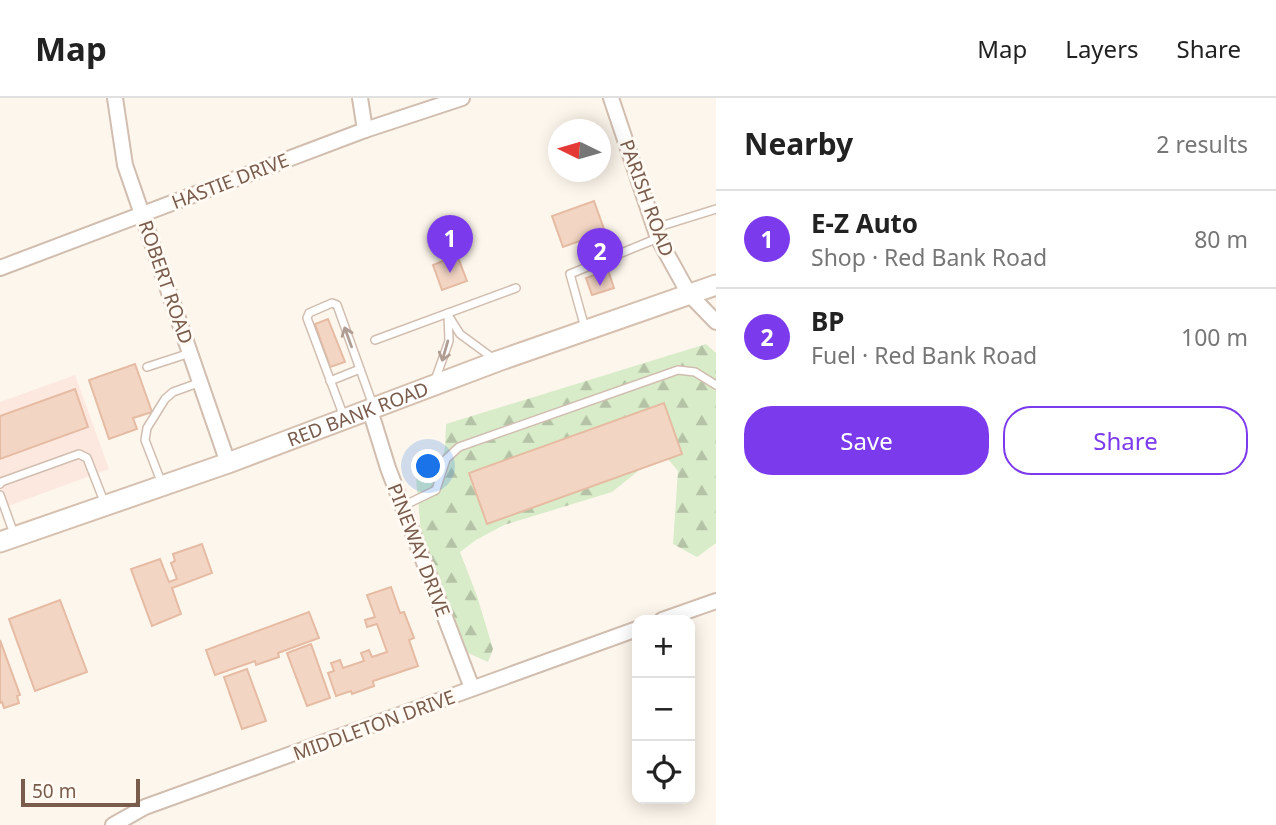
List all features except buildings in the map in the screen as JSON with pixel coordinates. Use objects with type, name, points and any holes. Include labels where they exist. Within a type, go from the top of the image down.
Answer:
[{"type":"main road","name":"RED BANK ROAD","points":[[8,540],[228,463],[498,361],[716,285]]},
{"type":"street","name":"ROBERT ROAD","points":[[115,98],[125,165],[228,463]]},
{"type":"street","points":[[360,98],[365,130]]},
{"type":"street","name":"HASTIE DRIVE","points":[[0,268],[365,130],[462,98]]},
{"type":"street","name":"PARISH ROAD","points":[[611,98],[657,233],[689,294],[716,322]]},
{"type":"street","name":"PINEWAY DRIVE","points":[[372,409],[403,506],[471,688]]},
{"type":"street","points":[[676,615],[716,601]]},
{"type":"street","name":"MIDDLETON DRIVE","points":[[113,825],[145,807],[632,631]]},
{"type":"lane","points":[[587,332],[570,274],[716,209]]},
{"type":"lane","points":[[375,340],[516,288]]},
{"type":"lane","points":[[345,419],[307,318],[309,313],[332,303],[337,305],[372,409]]},
{"type":"lane","points":[[447,313],[460,334],[498,361]]},
{"type":"lane","points":[[432,386],[449,341],[447,313]]},
{"type":"lane","points":[[147,367],[190,352]]},
{"type":"lane","points":[[330,381],[360,369]]},
{"type":"lane","points":[[403,506],[436,490],[446,459],[459,447],[678,370],[688,369],[716,385]]},
{"type":"lane","points":[[163,485],[145,440],[147,428],[165,399],[173,392],[201,382]]},
{"type":"lane","points":[[0,484],[1,481],[79,454],[87,458],[105,504]]},
{"type":"lane","points":[[0,495],[8,540]]},
{"type":"shaded area","points":[[75,375],[109,469],[0,509],[0,402]]},
{"type":"green space","points":[[706,344],[716,353],[716,543],[697,557],[673,544],[678,471],[662,452],[612,492],[504,525],[460,552],[493,649],[488,662],[468,653],[422,543],[416,479],[440,467],[445,448],[446,424]]},
{"type":"place","name":"E-Z Auto","points":[[450,273]]},
{"type":"place","name":"BP","points":[[600,286]]}]
